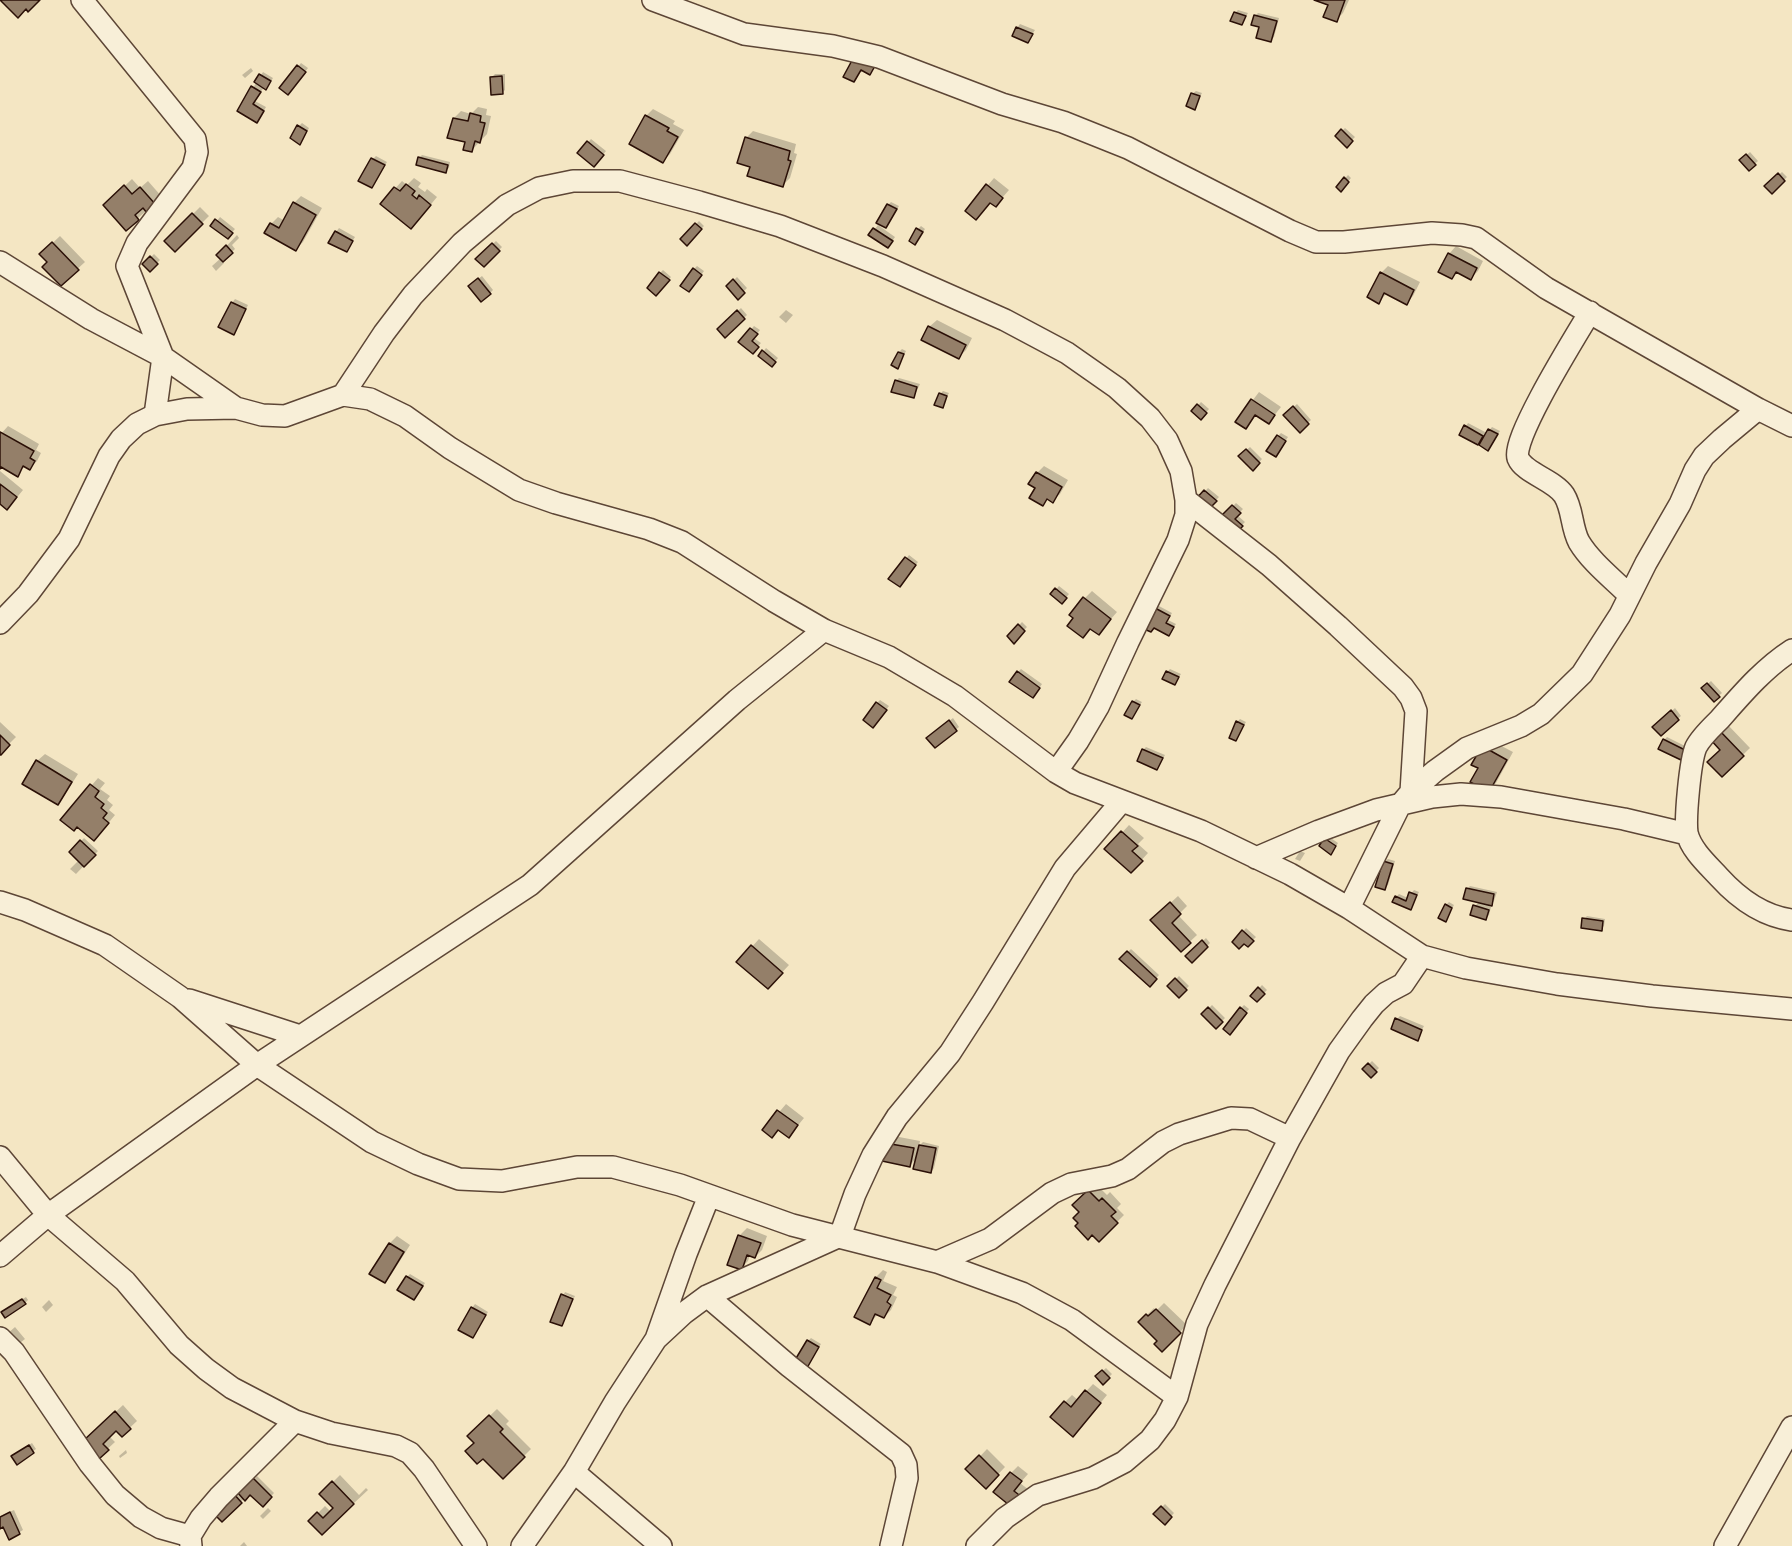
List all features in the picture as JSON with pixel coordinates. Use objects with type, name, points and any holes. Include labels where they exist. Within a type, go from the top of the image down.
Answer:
[{"type":"street","points":[[82,0],[195,140],[196,152],[193,168],[137,243],[127,266],[163,357],[155,415]]},
{"type":"street","points":[[653,0],[744,34],[833,46],[879,57],[1002,104],[1063,122],[1128,148],[1316,242],[1356,242],[1432,233],[1476,238],[1546,288],[1758,409],[1792,426]]},
{"type":"street","points":[[343,395],[384,333],[413,295],[462,243],[507,205],[539,188],[573,181],[620,181],[770,223],[883,266],[1005,320],[1067,352],[1117,388],[1150,418],[1167,440],[1181,471],[1186,515],[1178,540],[1103,698],[1078,741],[1056,772]]},
{"type":"street","points":[[0,262],[91,319],[163,357],[236,408]]},
{"type":"street","points":[[1590,312],[1538,403],[1517,448],[1519,459],[1524,465],[1552,483],[1563,494],[1570,508],[1572,526],[1580,543],[1629,596]]},
{"type":"street","points":[[0,623],[28,594],[69,539],[110,456],[137,424],[155,415],[187,409],[236,408],[262,415],[285,416],[343,395],[370,399],[405,416],[450,448],[519,490],[556,504],[649,529],[682,542],[824,630],[889,657],[955,696],[1056,772],[1075,783],[1202,831],[1290,874],[1349,908],[1422,956],[1466,968],[1557,984],[1652,996],[1792,1009]]},
{"type":"street","points":[[1349,908],[1406,798],[1435,771],[1467,748],[1521,726],[1541,714],[1582,674],[1620,615],[1704,456],[1758,409]]},
{"type":"street","points":[[1186,500],[1269,566],[1338,626],[1411,698],[1416,711],[1406,798]]},
{"type":"street","points":[[0,1256],[48,1215],[257,1065],[530,885],[737,700],[824,630]]},
{"type":"street","points":[[1792,650],[1777,660],[1740,697],[1696,747],[1691,770],[1688,834],[1702,858],[1736,894],[1755,909],[1792,920]]},
{"type":"street","points":[[1256,858],[1406,798],[1461,794],[1501,797],[1624,819],[1688,834]]},
{"type":"street","points":[[656,1339],[684,1313],[707,1296],[840,1236],[873,1155],[897,1117],[950,1053],[984,1002],[1065,868],[1121,802]]},
{"type":"street","points":[[0,902],[25,910],[105,945],[180,997],[257,1065],[372,1142],[459,1179],[502,1181],[577,1167],[614,1167],[680,1185],[792,1225],[937,1262],[1022,1293],[1072,1320],[1177,1397]]},
{"type":"street","points":[[977,1546],[1005,1518],[1038,1495],[1093,1478],[1124,1462],[1150,1440],[1165,1420],[1177,1397],[1197,1324],[1290,1138],[1339,1052],[1362,1019],[1386,993],[1403,984],[1422,956]]},
{"type":"street","points":[[180,997],[300,1036]]},
{"type":"street","points":[[937,1262],[990,1239],[1052,1192],[1071,1184],[1097,1180],[1120,1172],[1163,1142],[1179,1134],[1231,1118],[1250,1119],[1290,1138]]},
{"type":"street","points":[[0,1157],[48,1215],[125,1281],[179,1345],[206,1369],[232,1388],[295,1421],[331,1433],[396,1446],[410,1453],[424,1469],[476,1546]]},
{"type":"street","points":[[522,1546],[574,1472],[615,1402],[656,1339],[709,1196]]},
{"type":"street","points":[[707,1296],[789,1366],[901,1454],[906,1465],[907,1478],[891,1546]]},
{"type":"street","points":[[0,1338],[14,1352],[90,1464],[115,1495],[141,1517],[191,1541],[201,1518],[219,1497],[295,1421]]},
{"type":"street","points":[[1725,1546],[1792,1427]]},
{"type":"street","points":[[574,1472],[661,1546]]},
{"type":"building","points":[[0,0],[40,0],[28,12],[26,9],[18,18]]},
{"type":"building","points":[[1314,0],[1345,0],[1337,22],[1323,17],[1328,5]]},
{"type":"building","points":[[1234,12],[1246,16],[1242,25],[1230,21]]},
{"type":"building","points":[[1254,15],[1277,21],[1271,42],[1256,38],[1259,27],[1251,25]]},
{"type":"building","points":[[1016,27],[1033,34],[1028,43],[1012,36]]},
{"type":"building","points":[[856,53],[876,64],[870,75],[861,70],[854,82],[843,77]]},
{"type":"building","points":[[297,65],[306,72],[288,95],[279,88]]},
{"type":"building","points":[[259,74],[271,81],[266,90],[254,82]]},
{"type":"building","points":[[502,76],[503,94],[491,95],[490,77]]},
{"type":"building","points":[[251,86],[261,92],[253,104],[264,111],[257,123],[237,111]]},
{"type":"building","points":[[1191,93],[1200,96],[1195,110],[1186,106]]},
{"type":"building","points":[[470,113],[481,116],[480,122],[485,123],[480,143],[475,141],[472,152],[463,150],[465,142],[447,138],[453,118],[468,121]]},
{"type":"building","points":[[645,115],[669,128],[667,131],[678,137],[663,163],[629,144]]},
{"type":"building","points":[[297,125],[307,131],[300,145],[290,138]]},
{"type":"building","points":[[1341,129],[1353,141],[1347,148],[1335,136]]},
{"type":"building","points":[[745,137],[790,151],[788,160],[791,161],[783,187],[747,176],[750,167],[737,163]]},
{"type":"building","points":[[587,141],[604,155],[594,167],[577,153]]},
{"type":"building","points":[[1746,154],[1756,165],[1749,171],[1739,160]]},
{"type":"building","points":[[418,157],[448,165],[446,173],[416,165]]},
{"type":"building","points":[[371,158],[385,165],[372,188],[358,181]]},
{"type":"building","points":[[1778,173],[1785,181],[1772,194],[1764,186]]},
{"type":"building","points":[[1344,177],[1349,182],[1341,192],[1336,187]]},
{"type":"building","points":[[406,184],[415,191],[412,195],[417,199],[419,195],[431,205],[411,229],[380,204],[394,187],[400,191]]},
{"type":"building","points":[[986,184],[1003,198],[996,207],[990,203],[976,220],[965,211]]},
{"type":"building","points":[[124,185],[132,194],[140,187],[156,205],[147,213],[143,208],[135,215],[139,220],[126,231],[103,205]]},
{"type":"building","points":[[293,202],[316,215],[296,251],[264,233],[270,223],[279,228]]},
{"type":"building","points":[[887,204],[897,209],[886,228],[876,223]]},
{"type":"building","points":[[192,213],[203,224],[175,252],[164,241]]},
{"type":"building","points":[[215,219],[233,233],[228,239],[210,226]]},
{"type":"building","points":[[695,223],[702,229],[687,246],[680,239]]},
{"type":"building","points":[[873,228],[893,241],[888,248],[868,235]]},
{"type":"building","points":[[916,228],[923,232],[915,245],[909,241]]},
{"type":"building","points":[[335,231],[353,241],[347,252],[328,243]]},
{"type":"building","points":[[52,242],[79,270],[61,286],[42,267],[47,262],[39,254]]},
{"type":"building","points":[[492,243],[500,251],[484,267],[475,259]]},
{"type":"building","points":[[226,245],[233,253],[223,262],[216,255]]},
{"type":"building","points":[[1448,253],[1477,268],[1471,280],[1456,272],[1452,279],[1438,272]]},
{"type":"building","points":[[150,256],[158,264],[150,272],[142,264]]},
{"type":"building","points":[[693,268],[702,275],[689,292],[680,286]]},
{"type":"building","points":[[659,272],[670,280],[656,296],[647,288]]},
{"type":"building","points":[[1380,272],[1414,290],[1407,305],[1384,293],[1379,304],[1367,297]]},
{"type":"building","points":[[478,278],[491,294],[481,302],[468,286]]},
{"type":"building","points":[[733,279],[745,293],[738,300],[726,286]]},
{"type":"building","points":[[231,302],[246,309],[234,335],[218,327]]},
{"type":"building","points":[[737,310],[745,319],[725,338],[717,329]]},
{"type":"building","points":[[928,326],[966,345],[959,359],[921,340]]},
{"type":"building","points":[[750,328],[758,334],[752,341],[759,347],[753,354],[738,342]]},
{"type":"building","points":[[762,350],[776,362],[772,367],[758,356]]},
{"type":"building","points":[[898,352],[904,354],[898,369],[891,365]]},
{"type":"building","points":[[895,380],[917,387],[914,398],[891,392]]},
{"type":"building","points":[[939,393],[947,396],[943,408],[934,405]]},
{"type":"building","points":[[1251,399],[1275,415],[1269,424],[1255,415],[1246,429],[1235,422]]},
{"type":"building","points":[[1197,404],[1207,413],[1201,420],[1191,411]]},
{"type":"building","points":[[1293,406],[1309,424],[1300,433],[1283,415]]},
{"type":"building","points":[[1464,425],[1483,436],[1478,445],[1459,435]]},
{"type":"building","points":[[1488,429],[1498,434],[1488,451],[1479,445]]},
{"type":"building","points":[[0,432],[34,451],[30,458],[35,461],[30,470],[23,466],[18,477],[1,467],[0,469]]},
{"type":"building","points":[[1277,435],[1286,441],[1276,457],[1266,451]]},
{"type":"building","points":[[1246,449],[1260,463],[1253,471],[1238,456]]},
{"type":"building","points":[[1036,472],[1062,487],[1053,503],[1047,499],[1043,506],[1029,498],[1035,488],[1028,484]]},
{"type":"building","points":[[0,484],[17,497],[7,510],[0,504]]},
{"type":"building","points":[[1204,490],[1217,501],[1207,511],[1195,500]]},
{"type":"building","points":[[1232,505],[1241,513],[1235,519],[1243,526],[1237,532],[1221,516]]},
{"type":"building","points":[[905,557],[916,565],[900,587],[888,579]]},
{"type":"building","points":[[1055,588],[1067,598],[1062,604],[1050,594]]},
{"type":"building","points":[[1083,597],[1111,619],[1099,635],[1090,629],[1083,638],[1067,626],[1073,618],[1069,615]]},
{"type":"building","points":[[1155,608],[1170,616],[1166,623],[1174,627],[1169,636],[1154,628],[1151,632],[1144,629]]},
{"type":"building","points":[[1018,624],[1025,631],[1014,644],[1007,636]]},
{"type":"building","points":[[1017,671],[1040,688],[1033,698],[1009,682]]},
{"type":"building","points":[[1166,671],[1179,677],[1175,685],[1162,679]]},
{"type":"building","points":[[1707,683],[1720,697],[1714,702],[1701,688]]},
{"type":"building","points":[[1132,701],[1140,705],[1132,719],[1124,715]]},
{"type":"building","points":[[876,702],[887,710],[873,728],[863,720]]},
{"type":"building","points":[[1671,710],[1679,720],[1661,736],[1652,727]]},
{"type":"building","points":[[949,720],[957,731],[935,748],[926,738]]},
{"type":"building","points":[[1236,721],[1244,725],[1236,741],[1229,738]]},
{"type":"building","points":[[1719,730],[1744,756],[1722,777],[1707,762],[1720,750],[1710,739]]},
{"type":"building","points":[[0,735],[10,745],[1,755],[0,755]]},
{"type":"building","points":[[1663,739],[1685,750],[1681,760],[1658,749]]},
{"type":"building","points":[[1482,746],[1507,760],[1489,792],[1470,782],[1478,768],[1471,765]]},
{"type":"building","points":[[1142,749],[1163,758],[1157,770],[1137,761]]},
{"type":"building","points":[[36,760],[72,782],[58,805],[22,784]]},
{"type":"building","points":[[90,784],[99,791],[95,797],[104,804],[101,808],[107,813],[103,818],[109,823],[94,841],[77,827],[74,831],[60,820]]},
{"type":"building","points":[[1121,831],[1138,846],[1132,851],[1143,861],[1131,873],[1104,849]]},
{"type":"building","points":[[1324,838],[1336,846],[1331,855],[1319,846]]},
{"type":"building","points":[[80,840],[96,855],[84,867],[69,852]]},
{"type":"building","points":[[1383,861],[1393,864],[1385,890],[1375,887]]},
{"type":"building","points":[[1466,888],[1494,894],[1492,906],[1463,899]]},
{"type":"building","points":[[1409,892],[1417,895],[1411,910],[1392,902],[1395,896],[1406,901]]},
{"type":"building","points":[[1170,902],[1181,914],[1172,923],[1191,943],[1181,952],[1150,920]]},
{"type":"building","points":[[1445,904],[1452,908],[1446,922],[1438,918]]},
{"type":"building","points":[[1473,905],[1489,910],[1486,920],[1470,915]]},
{"type":"building","points":[[1582,918],[1603,921],[1602,931],[1581,928]]},
{"type":"building","points":[[1242,930],[1254,941],[1248,947],[1244,944],[1239,949],[1232,942]]},
{"type":"building","points":[[1202,940],[1208,947],[1192,963],[1185,956]]},
{"type":"building","points":[[751,945],[783,973],[768,989],[736,962]]},
{"type":"building","points":[[1127,951],[1157,979],[1150,987],[1119,959]]},
{"type":"building","points":[[1175,978],[1187,990],[1179,998],[1167,986]]},
{"type":"building","points":[[1258,987],[1265,994],[1257,1002],[1250,996]]},
{"type":"building","points":[[1208,1007],[1223,1022],[1216,1029],[1201,1014]]},
{"type":"building","points":[[1240,1007],[1247,1013],[1230,1035],[1223,1029]]},
{"type":"building","points":[[1395,1018],[1422,1030],[1418,1041],[1391,1029]]},
{"type":"building","points":[[1368,1063],[1377,1072],[1371,1078],[1362,1069]]},
{"type":"building","points":[[777,1110],[798,1125],[789,1138],[778,1130],[772,1138],[762,1130]]},
{"type":"building","points":[[885,1143],[914,1148],[910,1167],[882,1161]]},
{"type":"building","points":[[919,1145],[936,1148],[931,1173],[913,1169]]},
{"type":"building","points":[[1088,1190],[1099,1201],[1102,1198],[1116,1212],[1111,1216],[1118,1223],[1099,1242],[1092,1235],[1088,1240],[1075,1226],[1078,1223],[1073,1218],[1079,1212],[1072,1205]]},
{"type":"building","points":[[738,1235],[761,1243],[755,1258],[747,1255],[742,1270],[727,1265]]},
{"type":"building","points":[[389,1243],[404,1252],[385,1283],[369,1274]]},
{"type":"building","points":[[406,1276],[423,1286],[414,1300],[397,1290]]},
{"type":"building","points":[[875,1277],[881,1280],[877,1288],[891,1295],[887,1302],[891,1305],[884,1318],[875,1314],[870,1325],[854,1317]]},
{"type":"building","points":[[561,1294],[573,1299],[562,1326],[550,1322]]},
{"type":"building","points":[[22,1299],[26,1304],[5,1318],[1,1312]]},
{"type":"building","points":[[471,1307],[486,1315],[473,1338],[458,1330]]},
{"type":"building","points":[[1156,1309],[1181,1333],[1162,1352],[1154,1344],[1157,1341],[1138,1322],[1146,1314],[1148,1316]]},
{"type":"building","points":[[807,1340],[819,1347],[807,1368],[795,1360]]},
{"type":"building","points":[[1102,1370],[1110,1378],[1103,1385],[1095,1376]]},
{"type":"building","points":[[1085,1390],[1101,1403],[1073,1437],[1050,1417],[1064,1401],[1071,1407]]},
{"type":"building","points":[[115,1411],[131,1429],[122,1437],[116,1431],[103,1444],[109,1450],[99,1459],[83,1441]]},
{"type":"building","points":[[489,1415],[503,1429],[500,1432],[525,1457],[503,1479],[483,1459],[477,1464],[465,1451],[474,1443],[467,1436]]},
{"type":"building","points":[[29,1445],[34,1453],[17,1465],[11,1456]]},
{"type":"building","points":[[979,1455],[999,1475],[986,1489],[965,1469]]},
{"type":"building","points":[[1010,1472],[1022,1481],[1014,1491],[1023,1498],[1014,1509],[993,1492]]},
{"type":"building","points":[[253,1478],[272,1497],[263,1507],[250,1495],[245,1501],[238,1493]]},
{"type":"building","points":[[332,1481],[354,1504],[322,1535],[308,1521],[317,1512],[323,1518],[333,1508],[319,1494]]},
{"type":"building","points":[[233,1493],[242,1503],[222,1522],[213,1513]]},
{"type":"building","points":[[1161,1506],[1172,1517],[1165,1525],[1153,1514]]},
{"type":"building","points":[[10,1512],[20,1534],[9,1540],[3,1527],[0,1529],[0,1517]]}]
